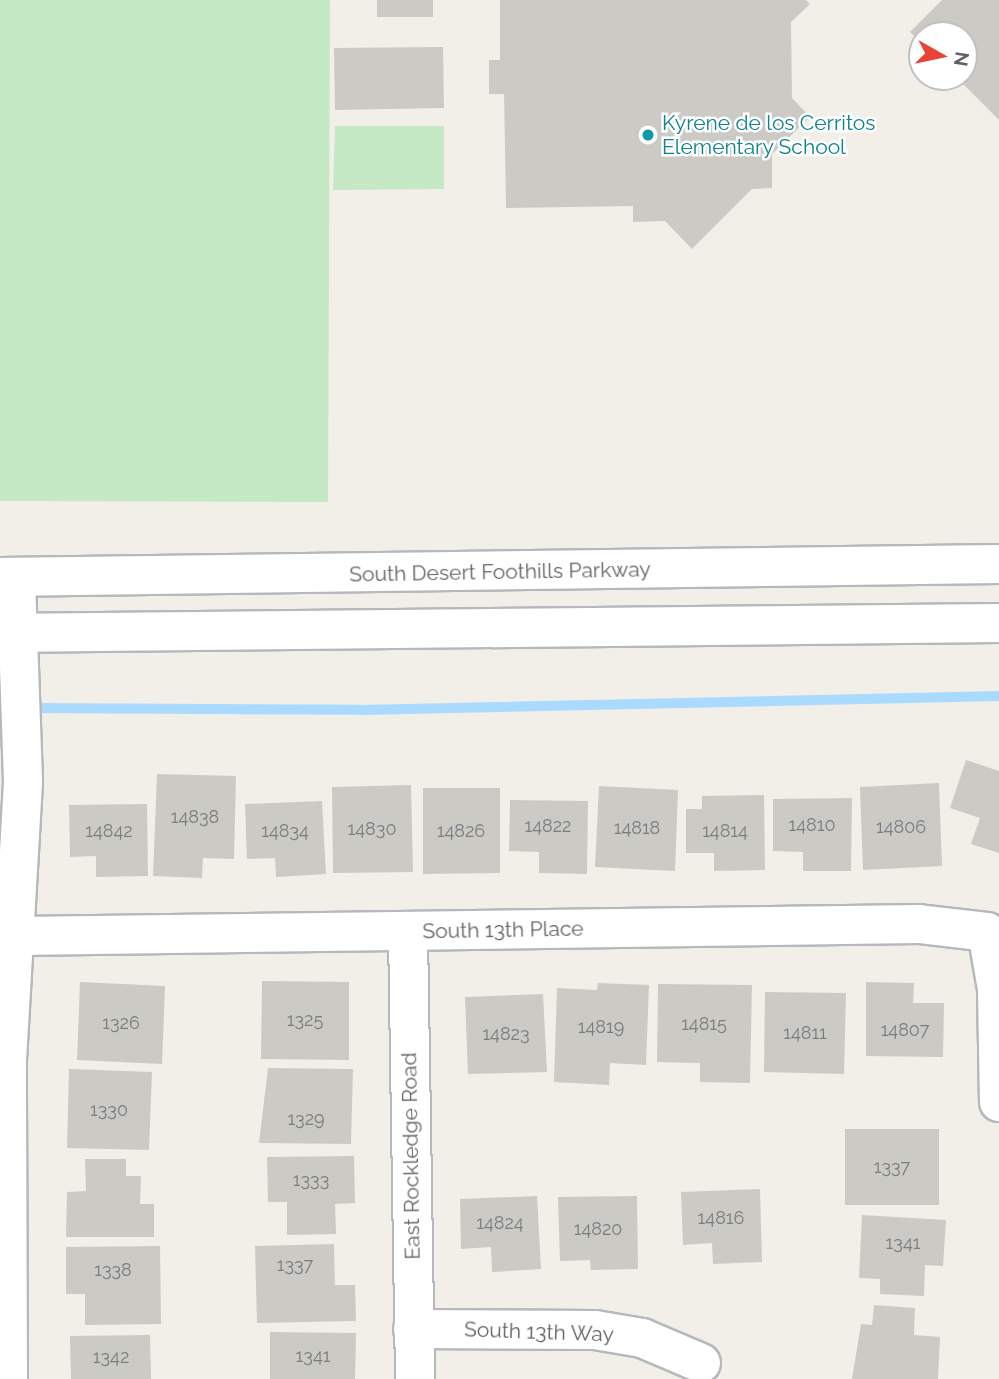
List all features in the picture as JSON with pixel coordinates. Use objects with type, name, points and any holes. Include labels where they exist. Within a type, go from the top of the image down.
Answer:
[{"type":"street","name":"South Desert Foothills Parkway","points":[[8,577],[999,564]]},
{"type":"street","points":[[704,567],[704,625]]},
{"type":"street","points":[[8,577],[8,633],[20,692],[21,739],[18,936],[7,1060],[8,1379]]},
{"type":"street","points":[[8,633],[999,623]]},
{"type":"street","name":"South 13th Place","points":[[18,936],[919,924],[987,933],[997,989],[999,1102]]},
{"type":"street","name":"East Rockledge Road","points":[[408,932],[415,1379]]},
{"type":"street","name":"South 13th Way","points":[[413,1329],[594,1330],[642,1338],[701,1363]]},
{"type":"green space","points":[[0,0],[330,0],[328,502],[0,501]]},
{"type":"green space","points":[[335,126],[444,126],[444,189],[333,190]]},
{"type":"building","points":[[377,0],[433,0],[433,17],[377,17]]},
{"type":"building","name":"Kyrene de los Cerritos Elementary School","points":[[500,0],[806,0],[810,4],[791,22],[792,98],[810,117],[772,154],[772,188],[752,189],[692,249],[665,221],[633,222],[633,206],[506,208],[504,94],[489,94],[489,60],[500,60]]},
{"type":"building","points":[[942,0],[999,0],[999,120],[970,91],[978,91],[978,21],[921,21]]},
{"type":"building","points":[[443,47],[444,108],[335,110],[334,48]]},
{"type":"building","points":[[966,760],[999,771],[999,853],[971,844],[980,818],[950,808]]},
{"type":"building","points":[[157,774],[236,776],[234,859],[203,858],[202,878],[153,876]]},
{"type":"building","points":[[939,783],[942,866],[863,870],[860,787]]},
{"type":"building","points":[[411,785],[413,872],[333,873],[332,787]]},
{"type":"building","points":[[599,786],[678,790],[675,871],[595,867]]},
{"type":"building","points":[[423,788],[500,788],[500,873],[423,874]]},
{"type":"building","points":[[764,795],[765,870],[714,871],[714,853],[686,853],[686,809],[702,809],[702,796]]},
{"type":"building","points":[[852,798],[851,871],[803,871],[803,852],[773,851],[773,799]]},
{"type":"building","points":[[510,800],[588,801],[587,874],[539,873],[539,852],[509,851]]},
{"type":"building","points":[[322,801],[326,874],[276,877],[275,858],[247,859],[245,804]]},
{"type":"building","points":[[147,804],[148,876],[96,877],[96,856],[70,857],[69,805]]},
{"type":"building","points":[[262,981],[349,982],[349,1060],[261,1059]]},
{"type":"building","points":[[80,982],[165,986],[162,1064],[77,1060]]},
{"type":"building","points":[[866,982],[914,983],[913,1003],[944,1003],[943,1057],[866,1056]]},
{"type":"building","points":[[598,983],[649,985],[646,1065],[610,1063],[609,1085],[554,1082],[557,988],[597,990]]},
{"type":"building","points":[[658,984],[752,985],[750,1083],[700,1082],[700,1063],[657,1062]]},
{"type":"building","points":[[765,992],[846,993],[844,1074],[764,1072]]},
{"type":"building","points":[[543,994],[547,1072],[468,1074],[465,997]]},
{"type":"building","points":[[268,1068],[353,1069],[351,1144],[259,1143]]},
{"type":"building","points":[[69,1069],[152,1072],[149,1150],[67,1148]]},
{"type":"building","points":[[845,1129],[939,1129],[939,1205],[845,1205]]},
{"type":"building","points":[[354,1156],[355,1203],[335,1204],[336,1234],[287,1235],[287,1202],[268,1202],[267,1157]]},
{"type":"building","points":[[85,1159],[126,1159],[126,1176],[141,1176],[140,1204],[154,1204],[154,1237],[66,1237],[67,1192],[86,1191]]},
{"type":"building","points":[[760,1189],[762,1262],[713,1264],[712,1243],[683,1245],[681,1192]]},
{"type":"building","points":[[537,1196],[541,1269],[492,1272],[491,1247],[461,1249],[460,1199]]},
{"type":"building","points":[[637,1196],[638,1269],[591,1270],[590,1260],[560,1261],[558,1197]]},
{"type":"building","points":[[862,1215],[946,1220],[943,1266],[925,1265],[924,1296],[880,1294],[880,1279],[859,1278]]},
{"type":"building","points":[[334,1244],[335,1285],[355,1285],[356,1321],[257,1323],[255,1246]]},
{"type":"building","points":[[160,1246],[161,1324],[85,1325],[85,1294],[66,1294],[66,1247]]},
{"type":"building","points":[[874,1305],[915,1308],[914,1335],[940,1337],[938,1379],[852,1379],[861,1324],[872,1325]]},
{"type":"building","points":[[270,1332],[356,1333],[355,1379],[270,1379]]},
{"type":"building","points":[[150,1335],[151,1379],[71,1379],[70,1336]]},
{"type":"waterway","points":[[27,708],[361,710],[999,696]]},
{"type":"place","name":"Kyrene de los Cerritos Elementary School","points":[[648,135]]}]
